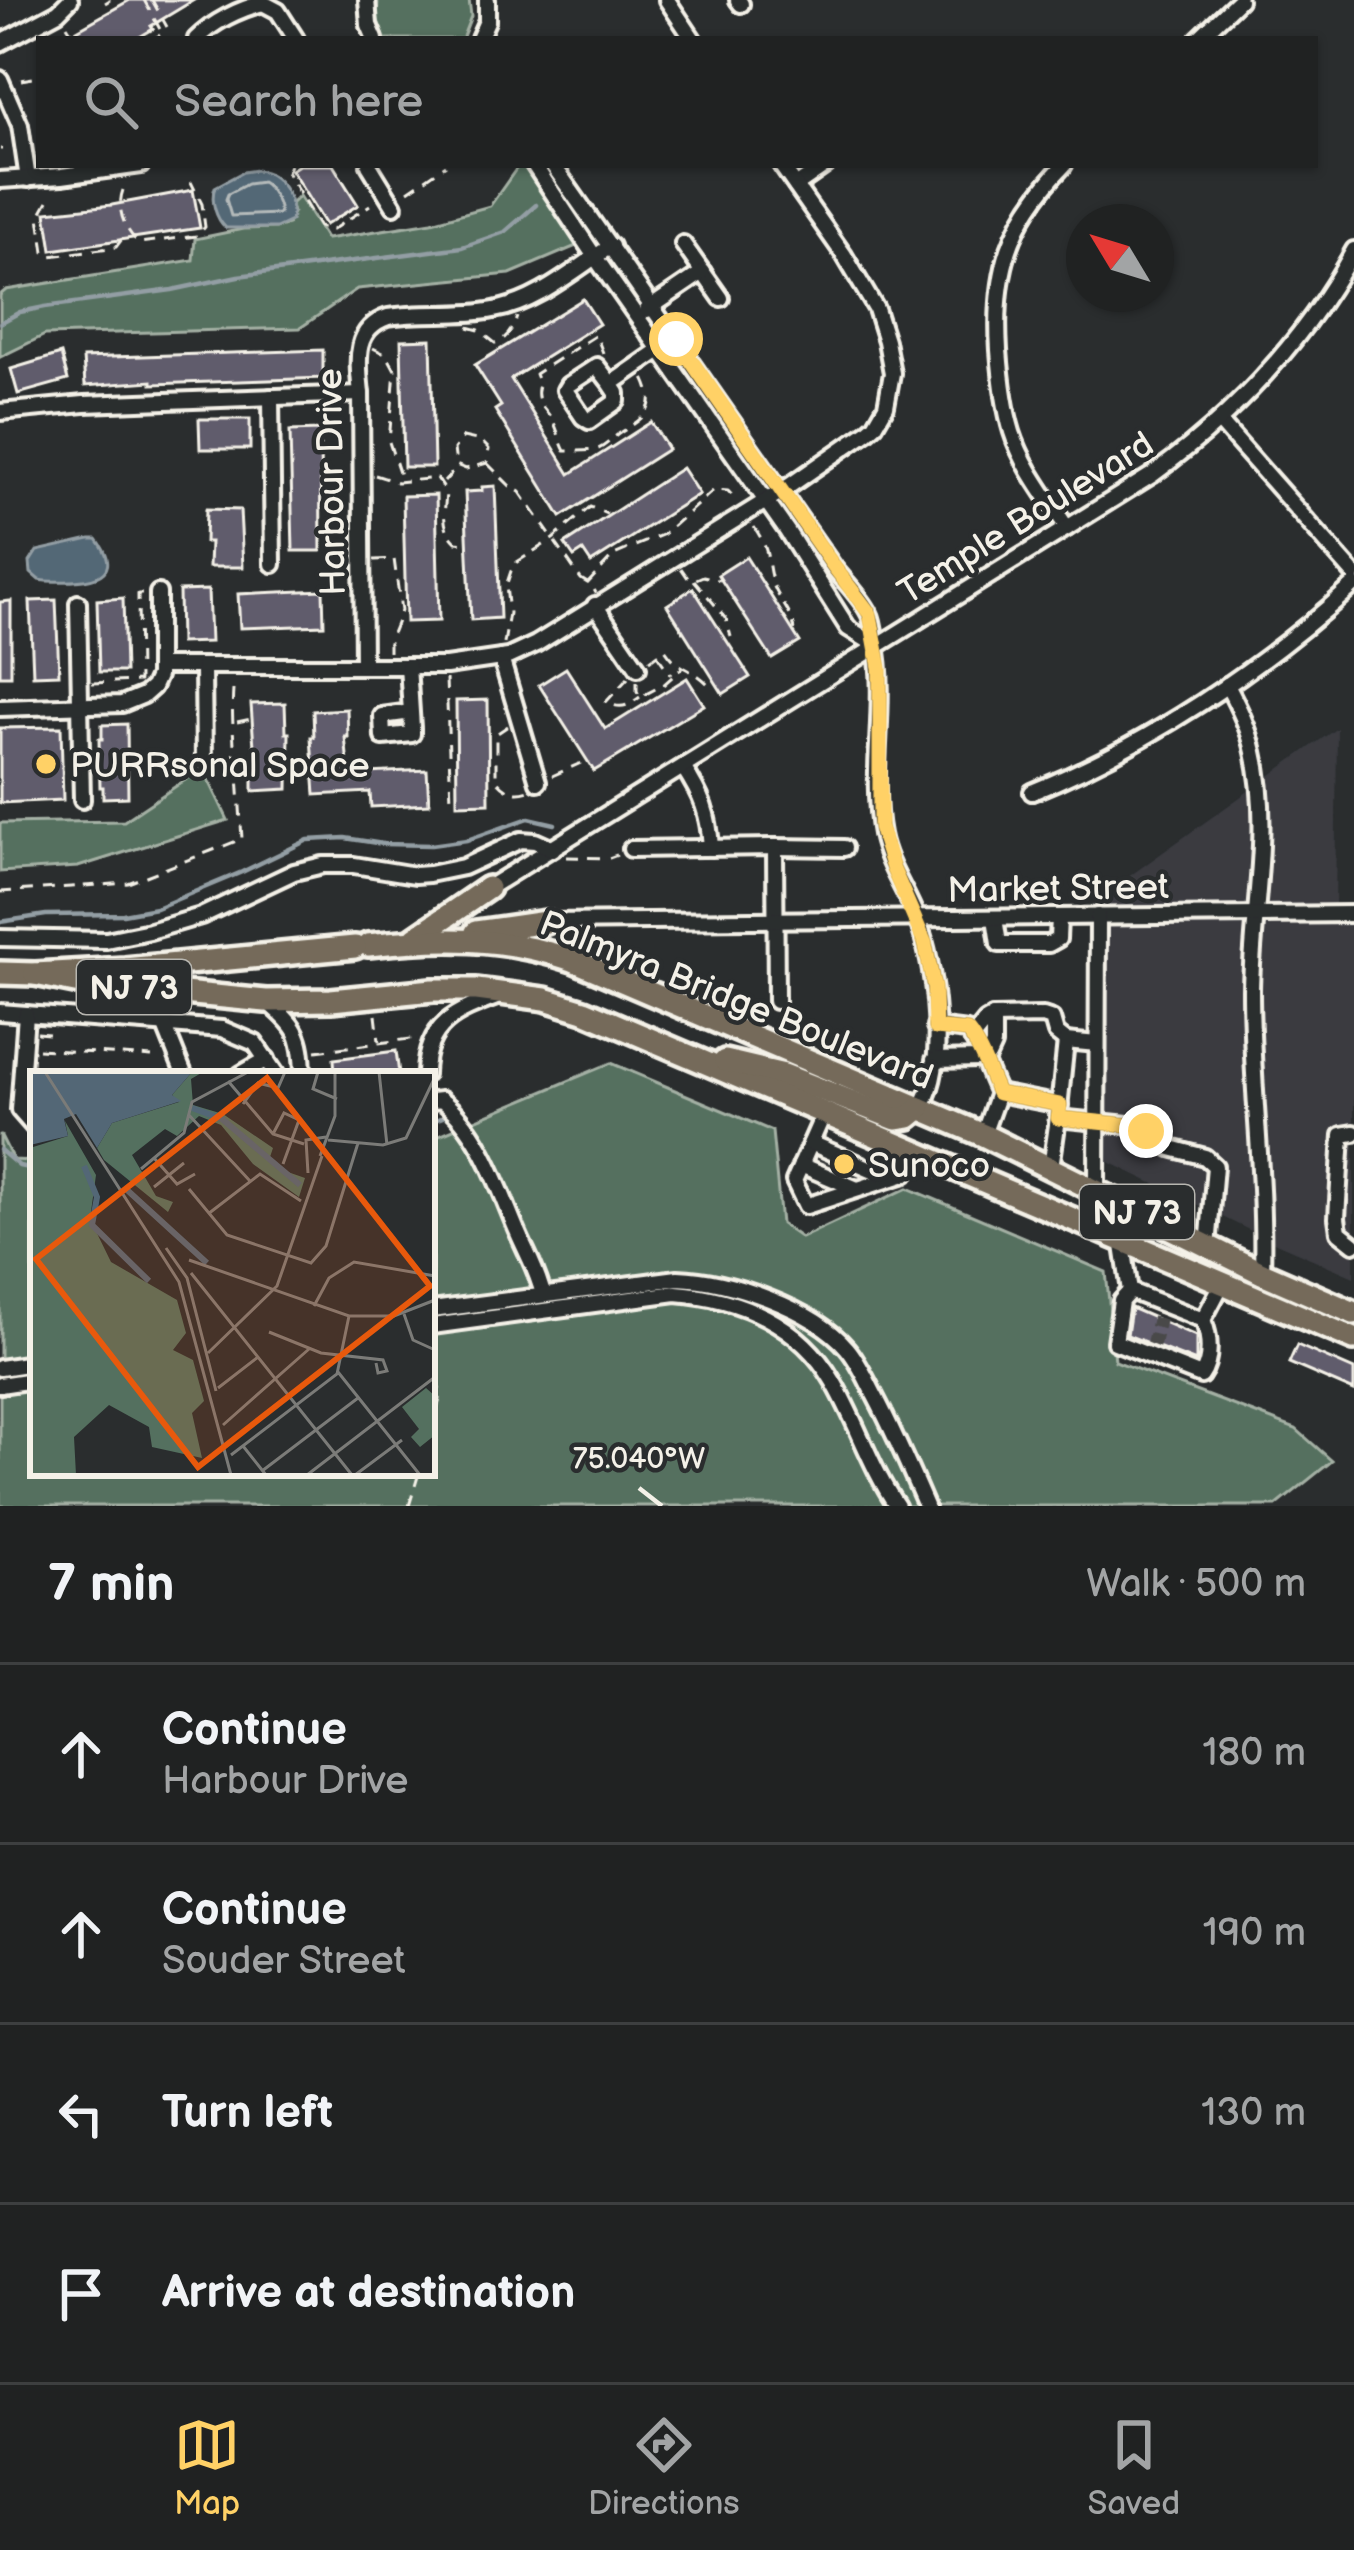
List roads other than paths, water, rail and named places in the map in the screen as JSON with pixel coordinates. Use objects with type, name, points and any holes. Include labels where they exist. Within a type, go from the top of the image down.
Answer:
[{"type":"highway","points":[[412,940],[488,888]]},
{"type":"highway","points":[[448,938],[546,922]]},
{"type":"highway","name":"Palmyra Bridge Boulevard","points":[[412,940],[495,941],[572,960],[983,1135],[1262,1273],[1354,1313]]},
{"type":"highway","name":"NJ 73","points":[[0,973],[168,965],[412,940]]},
{"type":"highway","name":"NJ 73","points":[[35,974],[80,983],[266,1001],[448,989],[507,993]]},
{"type":"highway","name":"Palmyra Bridge Boulevard","points":[[507,993],[565,1005],[1354,1339]]},
{"type":"highway","points":[[677,1051],[784,1075],[896,1119],[920,1108]]},
{"type":"street","points":[[0,43],[58,13],[70,0]]},
{"type":"street","points":[[367,0],[366,14],[374,36]]},
{"type":"street","points":[[487,0],[490,36]]},
{"type":"street","points":[[1201,36],[1239,0]]},
{"type":"street","points":[[671,2],[692,36]]},
{"type":"street","points":[[199,36],[263,3],[278,10],[294,36]]},
{"type":"street","points":[[480,36],[487,21]]},
{"type":"street","points":[[0,79],[20,125],[28,179]]},
{"type":"street","points":[[0,179],[116,168]]},
{"type":"street","points":[[371,168],[394,206]]},
{"type":"street","points":[[536,168],[848,628],[877,646]]},
{"type":"street","points":[[556,168],[870,614],[880,668],[880,827],[893,869],[917,918],[932,973],[934,1060],[931,1090],[920,1108]]},
{"type":"street","points":[[158,666],[446,666],[505,657],[536,644],[782,491],[875,425],[886,406],[892,373],[871,299],[783,168]]},
{"type":"street","points":[[796,186],[822,168]]},
{"type":"street","points":[[1061,168],[1018,227],[1001,277],[998,327],[1001,380],[1012,433],[1031,474],[1066,528]]},
{"type":"street","points":[[683,244],[721,298]]},
{"type":"street","name":"Harbour Drive","points":[[363,666],[360,342],[371,326],[388,317],[491,311],[519,303],[611,246]]},
{"type":"street","name":"Temple Boulevard","points":[[488,888],[556,853],[683,767],[1152,475],[1220,422],[1285,354],[1354,250]]},
{"type":"street","points":[[638,317],[703,272]]},
{"type":"street","points":[[615,391],[598,367],[568,385],[567,394],[590,421],[613,404],[615,391],[638,366],[676,339]]},
{"type":"street","points":[[0,412],[84,404],[361,394]]},
{"type":"street","points":[[271,397],[273,564]]},
{"type":"street","points":[[1220,422],[1354,574]]},
{"type":"street","points":[[818,580],[835,568]]},
{"type":"street","points":[[1032,792],[1094,765],[1226,685],[1279,650],[1354,585]]},
{"type":"street","points":[[0,708],[122,704],[153,687],[158,676],[158,593]]},
{"type":"street","points":[[78,603],[82,800]]},
{"type":"street","points":[[595,605],[638,668]]},
{"type":"street","points":[[505,657],[538,782]]},
{"type":"street","points":[[203,666],[204,764]]},
{"type":"street","points":[[408,666],[411,712]]},
{"type":"street","points":[[1226,685],[1243,717],[1257,765],[1261,868],[1251,992],[1262,1169],[1262,1273]]},
{"type":"street","points":[[683,767],[709,817],[711,848]]},
{"type":"street","points":[[0,938],[106,940],[150,931],[201,916],[294,872],[323,866],[429,874],[463,867],[521,840],[535,841],[556,853]]},
{"type":"street","points":[[775,848],[776,1001]]},
{"type":"street","points":[[632,849],[844,848]]},
{"type":"street","name":"Market Street","points":[[546,922],[1354,914]]},
{"type":"street","points":[[1097,1191],[1098,916]]},
{"type":"street","points":[[995,918],[999,944],[1049,944],[1058,939],[1059,917]]},
{"type":"street","points":[[425,1071],[428,1048],[451,1016],[507,993]]},
{"type":"street","points":[[266,1001],[283,1015],[302,1043],[303,1071]]},
{"type":"street","points":[[0,1012],[234,1032],[255,1043],[274,1071]]},
{"type":"street","points":[[26,1013],[19,1110],[30,1123]]},
{"type":"street","points":[[972,1038],[993,1017],[1048,1017],[1066,1041],[1097,1043]]},
{"type":"street","points":[[934,1060],[981,1059],[992,1052],[993,1017]]},
{"type":"street","points":[[164,1024],[183,1071]]},
{"type":"street","points":[[935,1028],[967,1031],[998,1093],[983,1135]]},
{"type":"street","points":[[1051,1167],[1066,1041]]},
{"type":"street","points":[[246,1071],[267,1059]]},
{"type":"street","points":[[998,1093],[1097,1124],[1128,1125],[1171,1148],[1210,1160],[1215,1166],[1208,1246]]},
{"type":"street","points":[[435,1101],[441,1100],[463,1123],[505,1195],[543,1295]]},
{"type":"street","points":[[824,1113],[794,1181],[806,1206],[905,1174],[916,1153]]},
{"type":"street","points":[[1354,1133],[1342,1135],[1337,1218],[1339,1232],[1354,1244]]},
{"type":"street","points":[[811,1143],[892,1178]]},
{"type":"street","points":[[801,1165],[858,1189]]},
{"type":"street","points":[[1122,1239],[1130,1292],[1160,1311],[1203,1320]]},
{"type":"street","points":[[435,1310],[678,1278],[739,1287],[814,1321],[838,1338],[861,1368],[926,1506]]},
{"type":"street","points":[[1203,1320],[1223,1282]]},
{"type":"street","points":[[1130,1292],[1120,1301],[1115,1342],[1151,1352],[1201,1376],[1206,1370],[1209,1334],[1203,1320]]},
{"type":"street","points":[[435,1326],[676,1293],[755,1310],[775,1321],[822,1364],[880,1482],[897,1506]]},
{"type":"street","points":[[0,1368],[30,1364]]},
{"type":"street","points":[[0,1384],[30,1380]]},
{"type":"water","points":[[256,170],[272,176],[284,188],[291,221],[276,228],[226,228],[215,209],[215,187]]},
{"type":"water","points":[[97,539],[108,565],[96,577],[46,581],[31,573],[30,562],[37,551]]},
{"type":"waterway","points":[[0,323],[20,312],[45,307],[462,247],[505,232],[536,205]]},
{"type":"waterway","points":[[0,922],[156,908],[308,840],[431,845],[467,840],[529,818],[555,824]]},
{"type":"waterway","points":[[435,1120],[443,1117]]},
{"type":"waterway","points":[[0,1150],[19,1166],[30,1168]]},
{"type":"tunnel","points":[[1152,1348],[1159,1318]]},
{"type":"place","name":"PURRsonal Space","points":[[46,764]]},
{"type":"place","name":"Sunoco","points":[[844,1164]]}]
